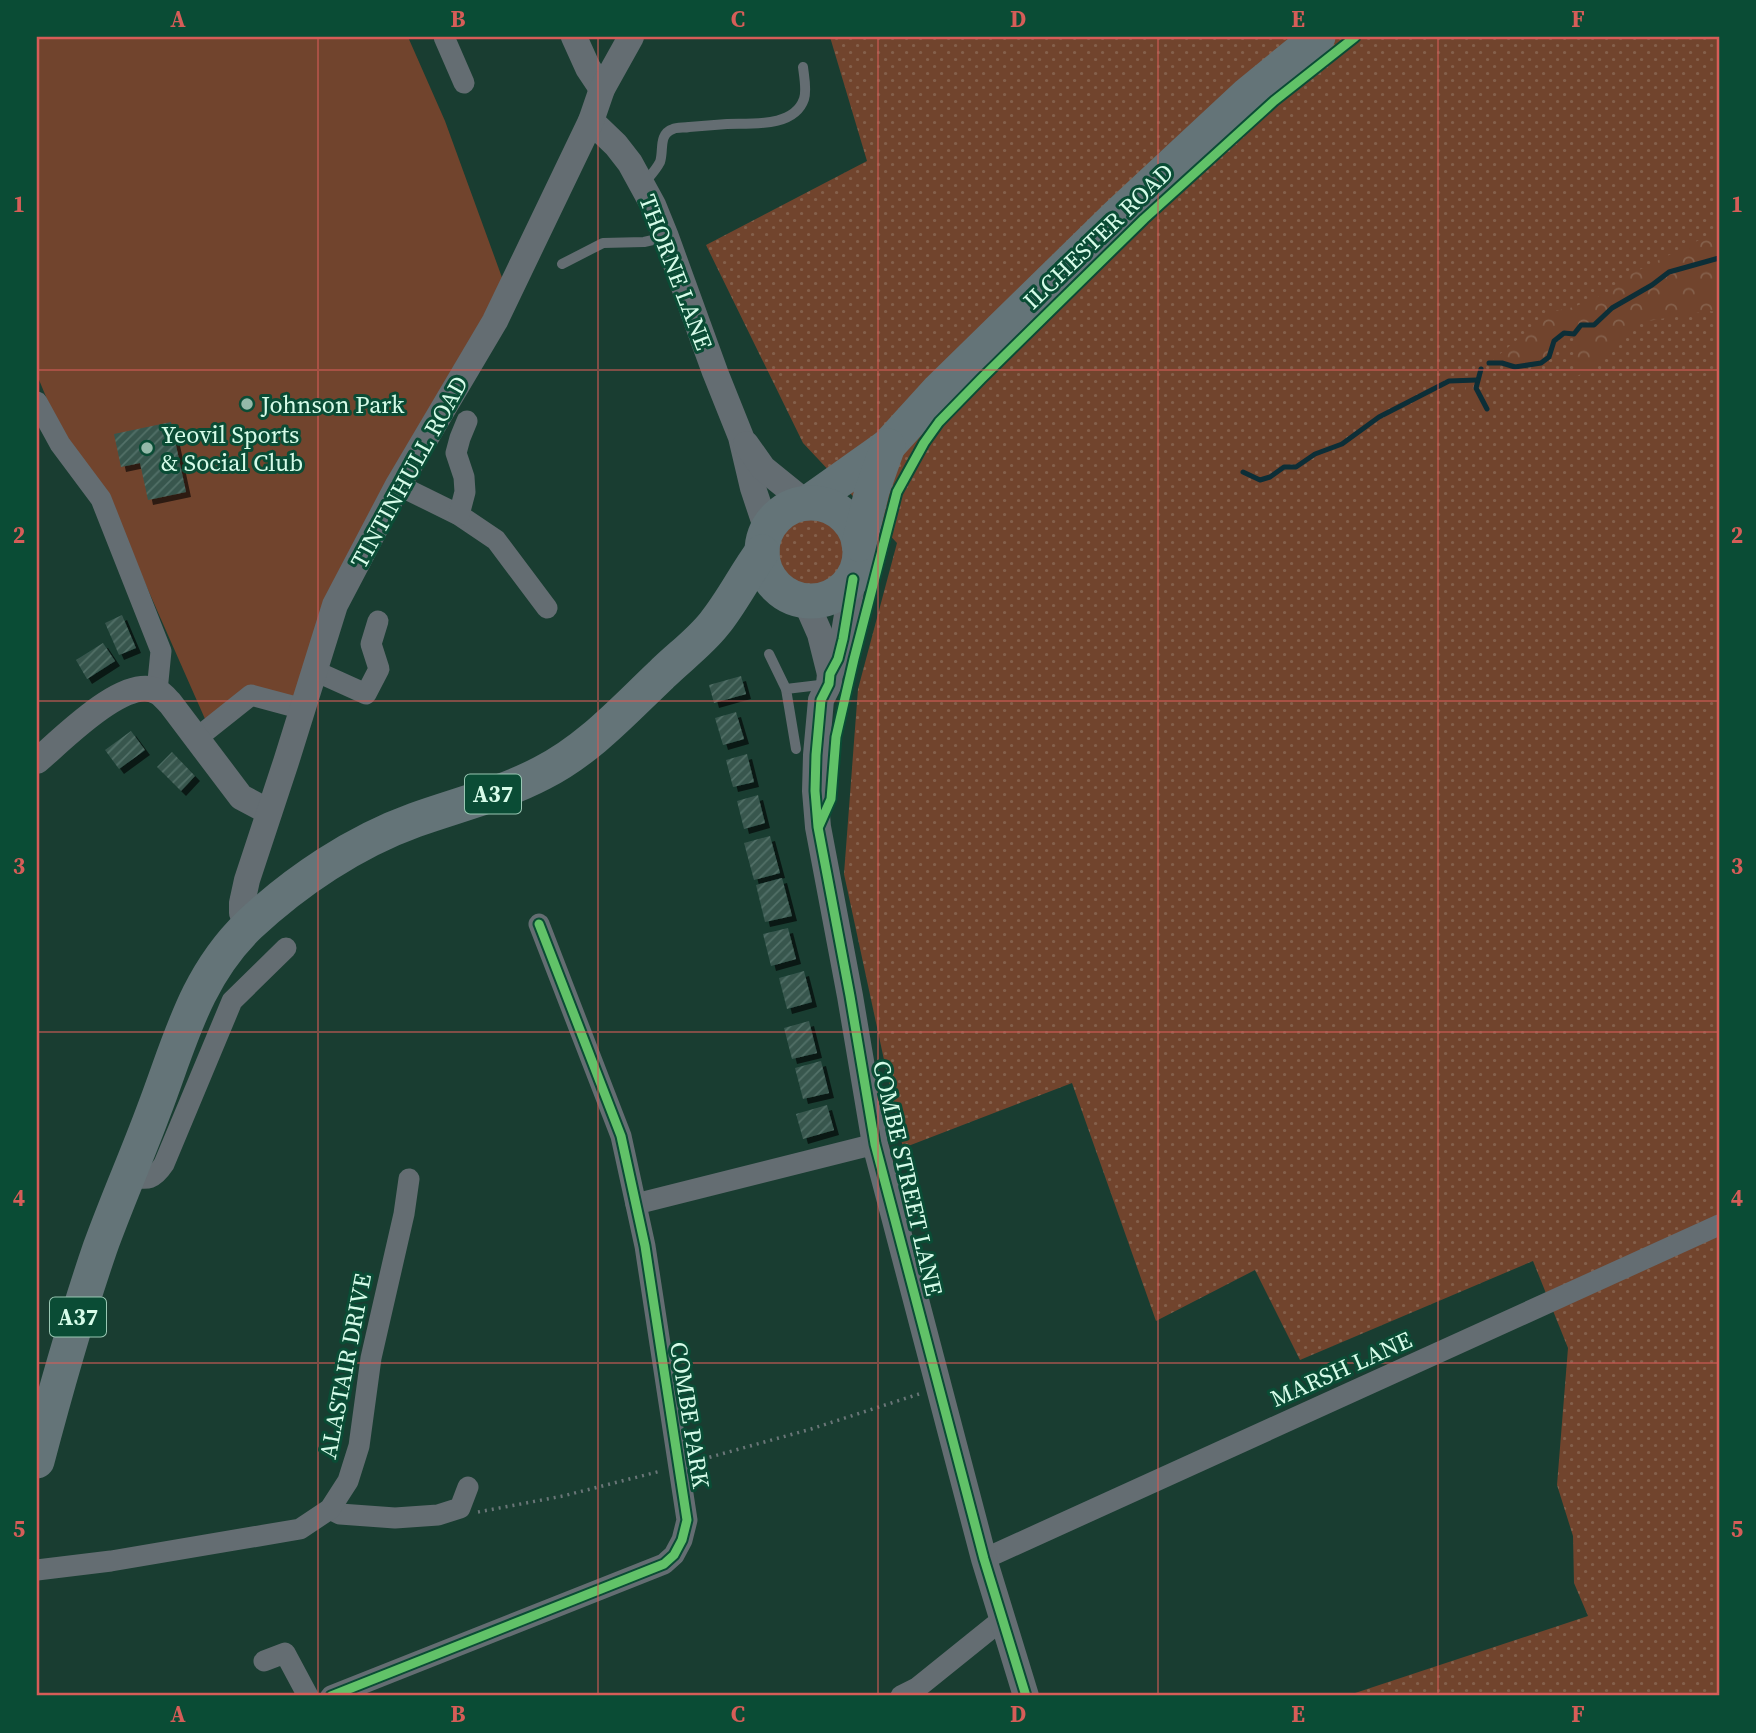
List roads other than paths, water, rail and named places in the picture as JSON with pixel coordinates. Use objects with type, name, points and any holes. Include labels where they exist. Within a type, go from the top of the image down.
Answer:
[{"type":"highway","name":"ILCHESTER ROAD","points":[[807,502],[888,446],[938,391],[1118,215],[1247,95],[1318,37]]},
{"type":"highway","name":"ILCHESTER ROAD","points":[[859,544],[872,491],[888,446]]},
{"type":"highway","name":"A37","points":[[37,1461],[83,1300],[127,1176],[199,993],[216,962],[249,926],[304,881],[331,863],[377,836],[515,786],[546,771],[602,730],[713,626],[779,514],[792,506],[807,502]]},
{"type":"highway","points":[[807,502],[824,503],[837,510],[852,528],[859,544]]},
{"type":"highway","points":[[764,541],[764,568],[768,577],[779,590],[799,599]]},
{"type":"highway","name":"A37","points":[[713,626],[799,599],[820,599],[836,595],[853,579],[859,561],[859,544]]},
{"type":"street","points":[[444,37],[464,83]]},
{"type":"street","points":[[574,37],[588,68],[602,89]]},
{"type":"street","name":"TINTINHULL ROAD","points":[[249,926],[242,913],[247,880],[335,605],[398,485],[495,321],[591,121],[602,89],[631,37]]},
{"type":"street","name":"THORNE LANE","points":[[591,121],[617,145],[653,205],[741,437],[764,541]]},
{"type":"street","points":[[37,402],[60,444],[101,499],[161,651],[158,691]]},
{"type":"street","points":[[460,515],[465,492],[464,477],[456,453],[467,421]]},
{"type":"street","name":"THORNE LANE","points":[[741,437],[763,468],[807,502]]},
{"type":"street","points":[[398,485],[460,515],[496,541],[547,608]]},
{"type":"street","name":"COMBE STREET LANE","points":[[853,579],[844,639],[821,700],[815,791],[818,827],[875,1144],[984,1559],[1026,1696]]},
{"type":"street","points":[[799,599],[820,635],[829,679]]},
{"type":"street","points":[[315,671],[366,694],[379,669],[371,644],[378,621]]},
{"type":"street","points":[[37,761],[103,705],[123,693],[139,688],[158,691],[241,797],[269,812]]},
{"type":"street","points":[[197,738],[251,695],[303,709]]},
{"type":"street","name":"COMBE PARK","points":[[331,1696],[664,1564],[674,1555],[682,1539],[687,1520],[679,1466],[645,1246],[621,1136],[539,924]]},
{"type":"street","points":[[127,1176],[145,1179],[157,1175],[232,1001],[286,948]]},
{"type":"street","points":[[636,1204],[875,1144]]},
{"type":"street","name":"ALASTAIR DRIVE","points":[[37,1570],[111,1561],[300,1529],[330,1508],[348,1481],[359,1446],[371,1358],[410,1179]]},
{"type":"street","name":"MARSH LANE","points":[[984,1559],[1719,1225]]},
{"type":"street","points":[[330,1508],[340,1514],[395,1518],[438,1516],[460,1508],[468,1487]]},
{"type":"street","points":[[901,1696],[917,1688],[994,1626],[1004,1623]]},
{"type":"street","points":[[264,1661],[285,1653],[308,1696]]},
{"type":"lane","points":[[642,185],[659,164],[664,136],[671,129],[771,122],[789,116],[800,107],[805,97],[803,67]]},
{"type":"lane","points":[[562,264],[603,243],[644,242],[666,237]]},
{"type":"lane","points":[[769,654],[786,689],[796,748]]},
{"type":"lane","points":[[786,689],[829,679]]},
{"type":"waterway","points":[[1489,363],[1515,367],[1541,363],[1549,357],[1554,341],[1564,333],[1574,334],[1581,325],[1594,325],[1612,308],[1669,272],[1719,258]]},
{"type":"waterway","points":[[1481,369],[1476,388],[1487,409]]},
{"type":"waterway","points":[[1243,472],[1260,480],[1270,477],[1284,467],[1296,467],[1315,454],[1342,444],[1379,417],[1449,381],[1477,380]]},
{"type":"place","name":"Johnson Park","points":[[247,404]]},
{"type":"place","name":"Yeovil Sports & Social Club","points":[[147,448]]}]
